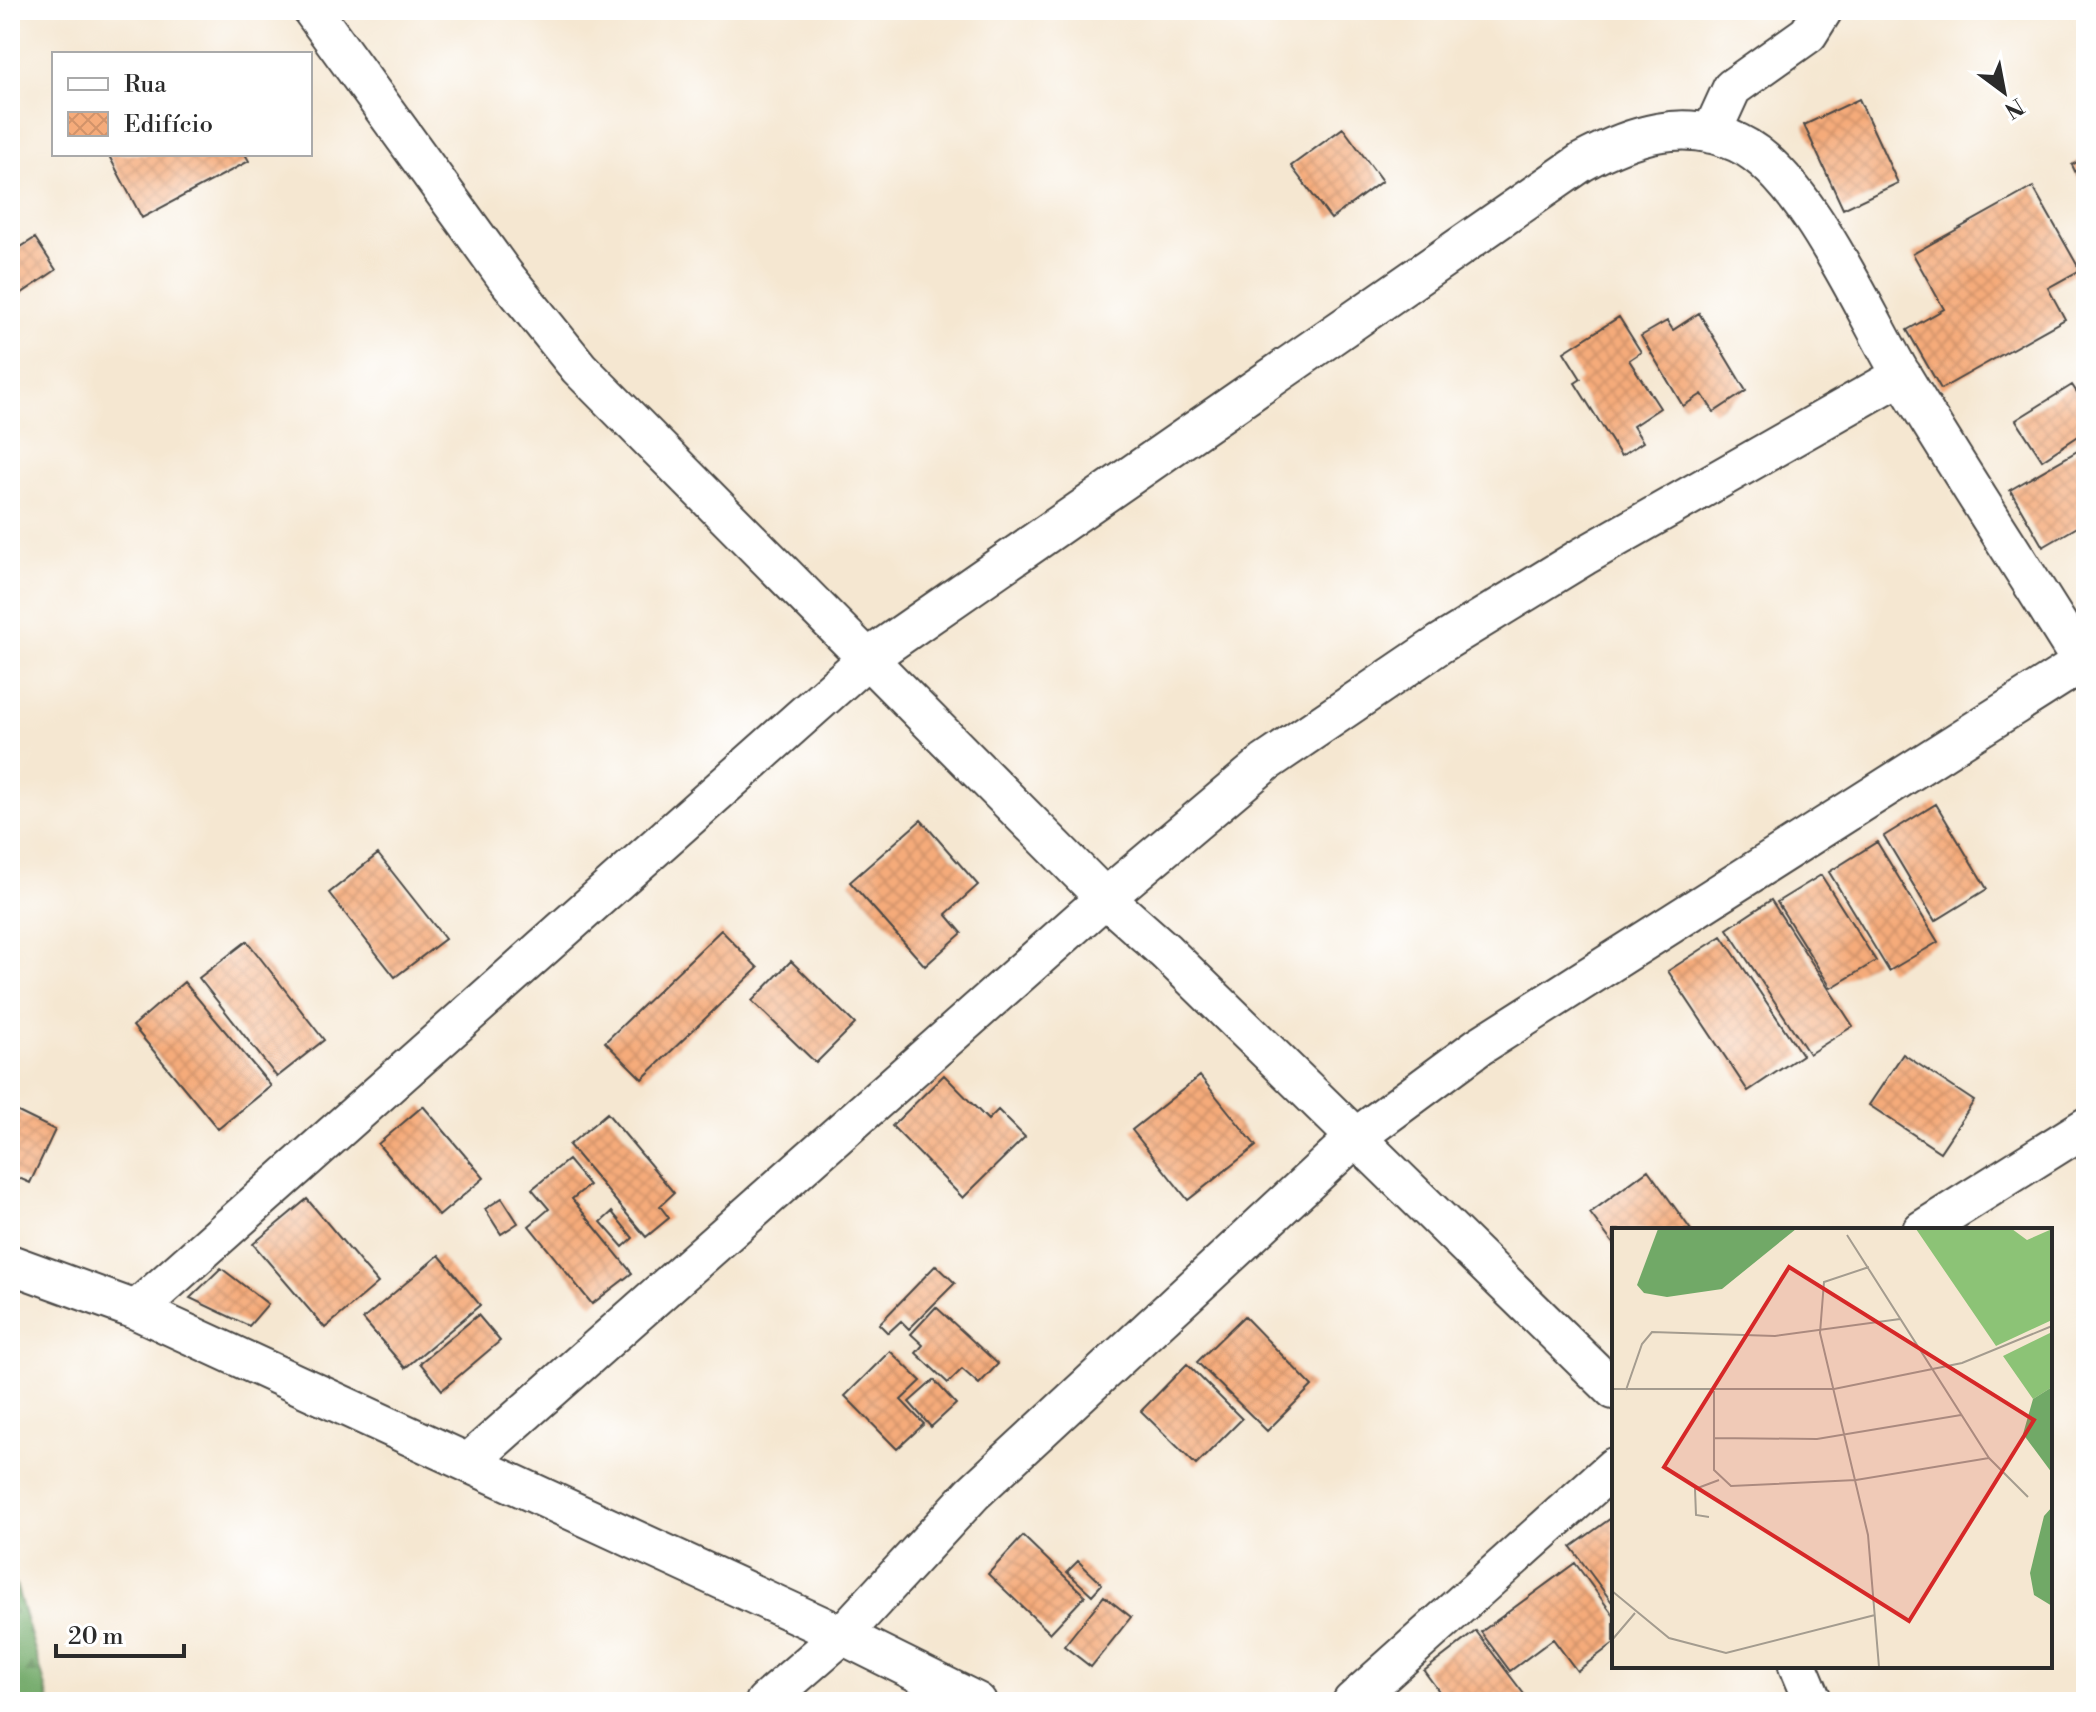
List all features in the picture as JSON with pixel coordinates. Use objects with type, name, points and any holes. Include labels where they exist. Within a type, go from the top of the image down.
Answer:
[{"type":"street","points":[[312,10],[505,276],[579,368],[1105,898],[1165,951],[1612,1388]]},
{"type":"street","points":[[1711,134],[1732,88],[1808,34],[1823,10]]},
{"type":"street","points":[[136,1310],[868,658],[1582,162],[1614,144],[1653,131],[1711,134],[1738,142],[1780,174],[1807,211],[1902,375],[2084,661],[1478,1047],[1355,1138],[973,1493],[842,1635],[765,1702]]},
{"type":"street","points":[[469,1462],[1105,898],[1265,763],[1440,644],[1584,556],[1902,375]]},
{"type":"street","points":[[1925,1228],[2086,1127]]},
{"type":"street","points":[[10,1264],[136,1310],[842,1635],[977,1702]]},
{"type":"street","points":[[1352,1702],[1612,1469]]},
{"type":"street","points":[[1799,1668],[1813,1702]]},
{"type":"green space","points":[[10,1583],[16,1585],[50,1702],[10,1702]]},
{"type":"building","points":[[1859,99],[1898,183],[1843,209],[1804,125]]},
{"type":"building","points":[[1343,128],[1382,181],[1331,219],[1291,166]]},
{"type":"building","points":[[109,156],[246,156],[249,161],[142,218]]},
{"type":"building","points":[[2086,157],[2086,187],[2083,188],[2072,165]]},
{"type":"building","points":[[2033,187],[2080,270],[2048,288],[2065,319],[1941,389],[1907,330],[1944,309],[1913,254]]},
{"type":"building","points":[[35,238],[56,270],[19,295],[10,282],[10,254]]},
{"type":"building","points":[[1699,313],[1746,391],[1714,412],[1702,394],[1683,406],[1641,336],[1667,321],[1673,330]]},
{"type":"building","points":[[1619,317],[1641,352],[1629,360],[1660,408],[1633,426],[1643,442],[1621,456],[1575,383],[1581,379],[1564,352]]},
{"type":"building","points":[[2072,385],[2086,406],[2086,431],[2042,460],[2016,420]]},
{"type":"building","points":[[2086,446],[2086,522],[2043,547],[2010,490]]},
{"type":"building","points":[[1936,804],[1987,889],[1935,921],[1884,836]]},
{"type":"building","points":[[921,820],[978,885],[946,914],[962,933],[925,966],[850,882]]},
{"type":"building","points":[[1877,842],[1938,942],[1889,971],[1829,872]]},
{"type":"building","points":[[378,854],[445,939],[395,977],[329,893]]},
{"type":"building","points":[[1821,875],[1876,961],[1831,988],[1777,902]]},
{"type":"building","points":[[1771,900],[1853,1026],[1809,1054],[1727,929]]},
{"type":"building","points":[[721,930],[758,968],[642,1079],[605,1042]]},
{"type":"building","points":[[1722,936],[1802,1055],[1748,1091],[1668,971]]},
{"type":"building","points":[[247,941],[324,1040],[277,1077],[199,978]]},
{"type":"building","points":[[791,961],[855,1024],[816,1063],[752,1001]]},
{"type":"building","points":[[184,982],[271,1086],[218,1129],[133,1026]]},
{"type":"building","points":[[1903,1054],[1974,1101],[1940,1152],[1869,1105]]},
{"type":"building","points":[[944,1075],[988,1120],[998,1110],[1025,1137],[963,1198],[892,1126]]},
{"type":"building","points":[[1200,1076],[1256,1146],[1188,1200],[1132,1130]]},
{"type":"building","points":[[423,1106],[484,1178],[439,1216],[378,1144]]},
{"type":"building","points":[[10,1108],[55,1130],[30,1183],[10,1174]]},
{"type":"building","points":[[607,1113],[674,1193],[660,1206],[669,1218],[646,1237],[569,1145]]},
{"type":"building","points":[[568,1160],[589,1185],[572,1199],[632,1273],[592,1304],[529,1226],[549,1209],[532,1189]]},
{"type":"building","points":[[1648,1170],[1690,1228],[1612,1228],[1612,1242],[1590,1213]]},
{"type":"building","points":[[502,1198],[518,1223],[501,1234],[485,1209]]},
{"type":"building","points":[[307,1199],[378,1283],[325,1328],[253,1244]]},
{"type":"building","points":[[612,1212],[633,1238],[623,1247],[601,1222]]},
{"type":"building","points":[[439,1255],[480,1305],[405,1368],[363,1319]]},
{"type":"building","points":[[936,1265],[955,1283],[909,1329],[901,1321],[888,1333],[879,1324]]},
{"type":"building","points":[[221,1268],[268,1304],[249,1326],[190,1298]]},
{"type":"building","points":[[936,1307],[998,1364],[979,1384],[962,1369],[948,1383],[916,1353],[923,1345],[911,1334]]},
{"type":"building","points":[[478,1315],[500,1341],[442,1390],[420,1363]]},
{"type":"building","points":[[1244,1316],[1312,1386],[1267,1431],[1197,1362]]},
{"type":"building","points":[[890,1351],[921,1381],[901,1400],[924,1424],[897,1449],[845,1396]]},
{"type":"building","points":[[1187,1364],[1242,1419],[1196,1465],[1141,1411]]},
{"type":"building","points":[[934,1380],[956,1404],[931,1427],[909,1402]]},
{"type":"building","points":[[1612,1517],[1612,1602],[1571,1547]]},
{"type":"building","points":[[1023,1536],[1085,1596],[1050,1633],[988,1574]]},
{"type":"building","points":[[1078,1561],[1102,1584],[1092,1595],[1067,1572]]},
{"type":"building","points":[[1575,1563],[1612,1613],[1612,1645],[1577,1671],[1553,1639],[1510,1671],[1481,1632]]},
{"type":"building","points":[[1104,1596],[1131,1617],[1091,1667],[1064,1646]]},
{"type":"building","points":[[1476,1631],[1530,1702],[1447,1702],[1424,1671]]}]
